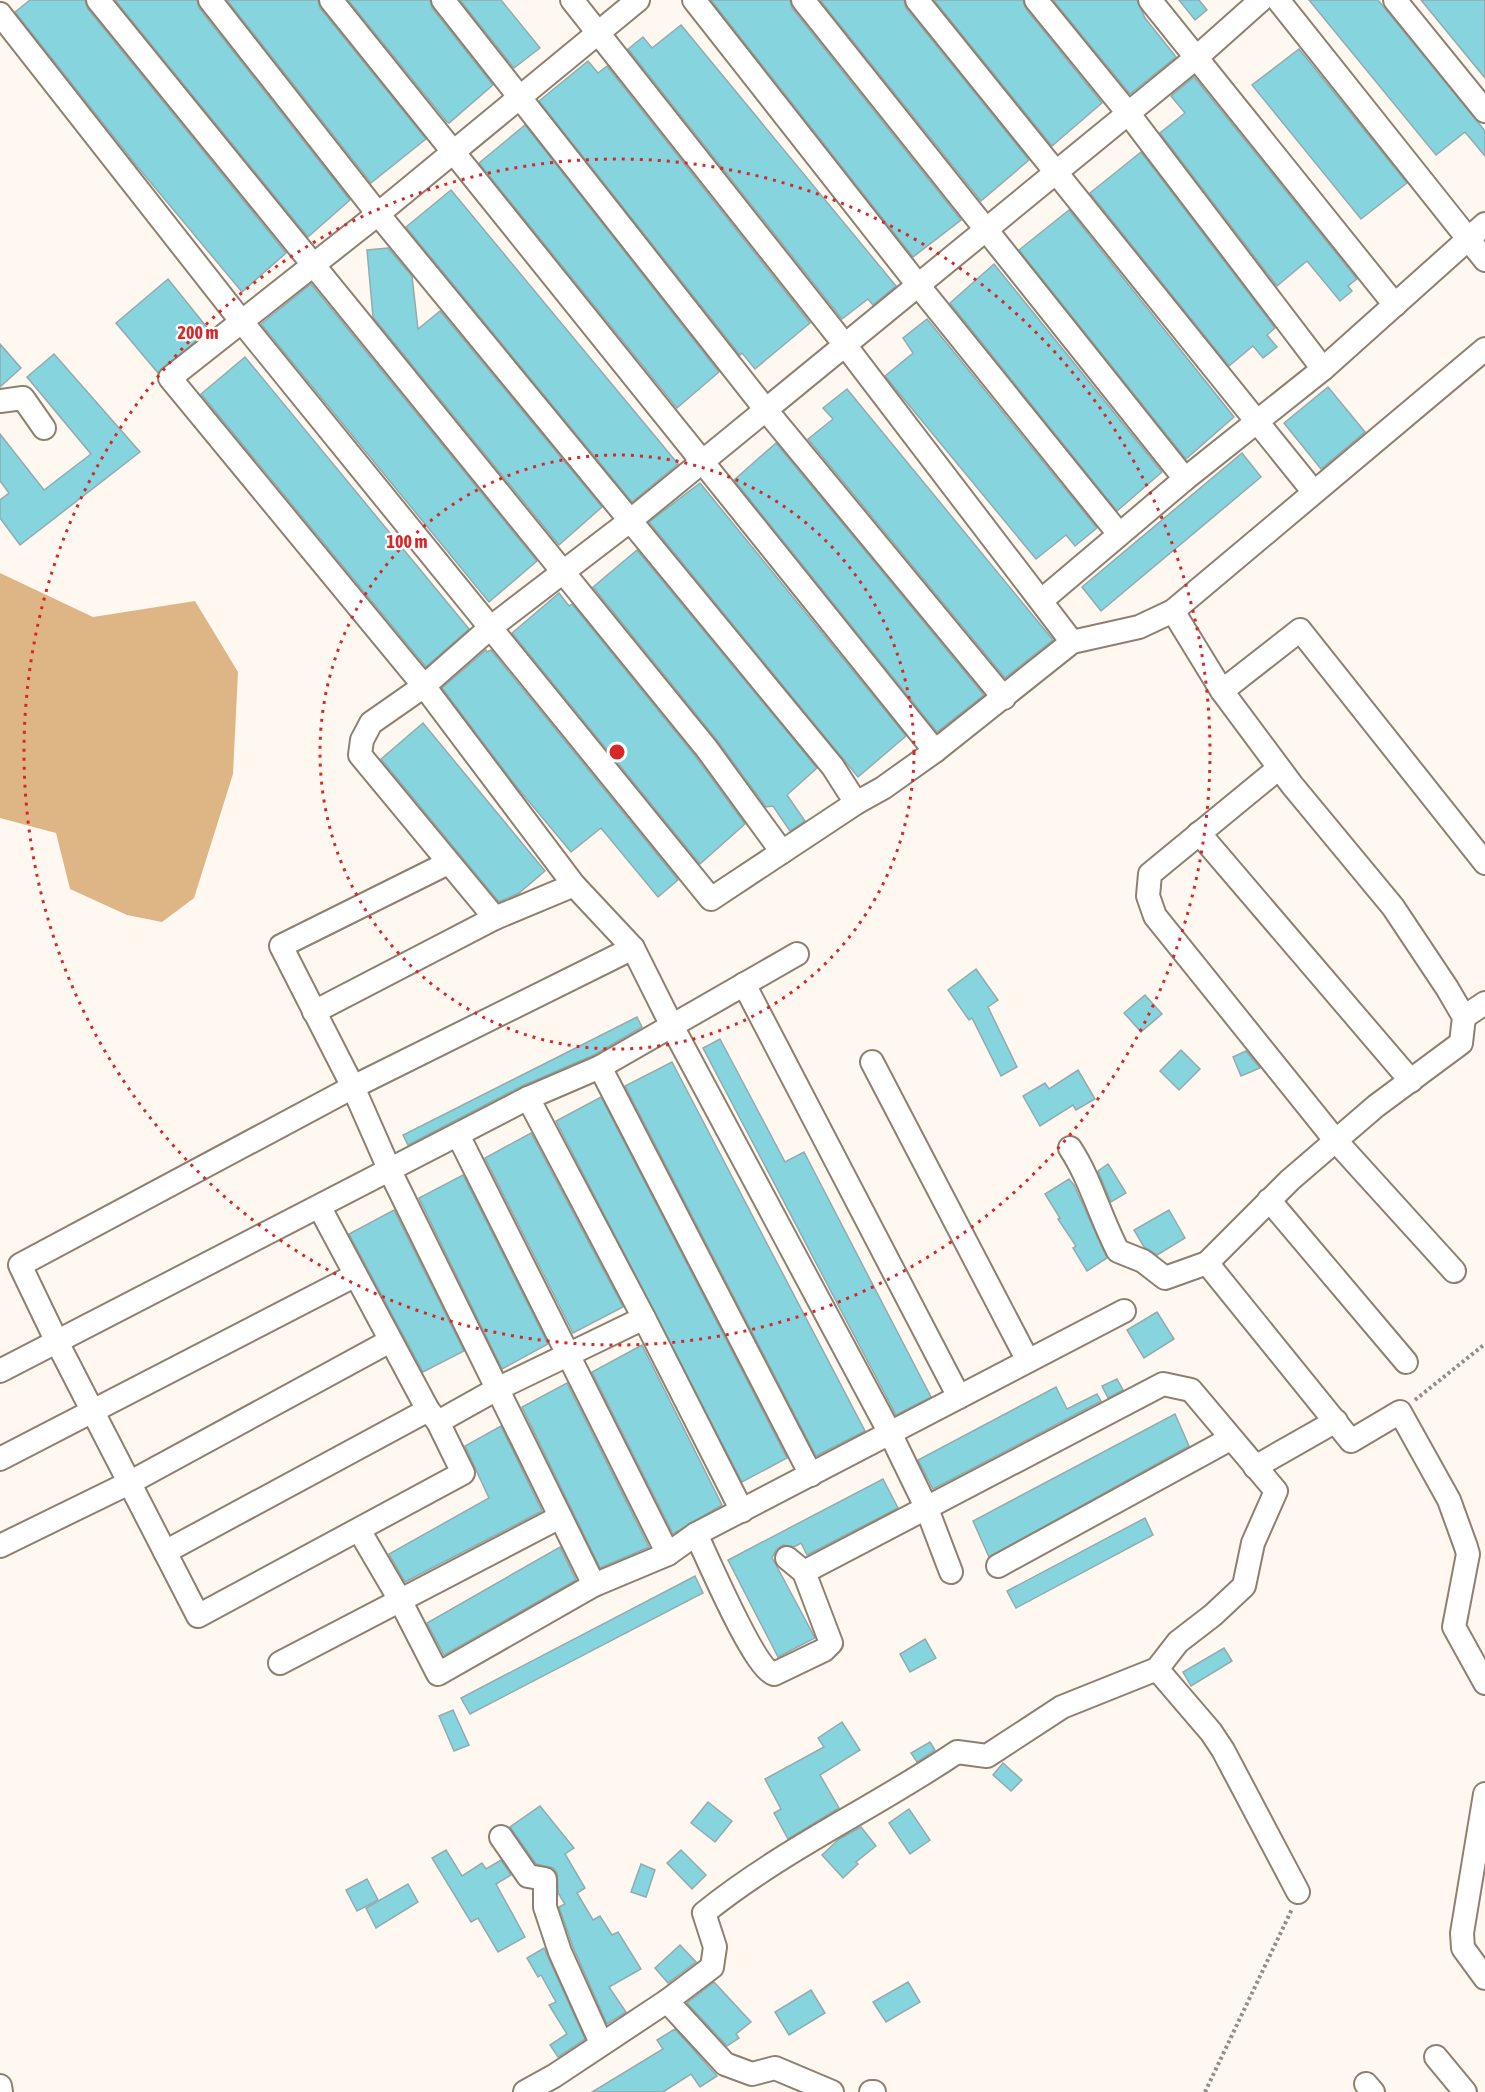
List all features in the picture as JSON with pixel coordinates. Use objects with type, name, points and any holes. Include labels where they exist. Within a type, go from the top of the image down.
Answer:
[{"type":"street","points":[[0,4],[6,0]]},
{"type":"street","points":[[98,0],[707,749],[782,852]]},
{"type":"street","points":[[210,0],[378,214],[833,767],[856,803]]},
{"type":"street","points":[[331,0],[936,751]]},
{"type":"street","points":[[443,0],[766,410],[1004,698]]},
{"type":"street","points":[[572,0],[845,345],[1072,642]]},
{"type":"street","points":[[638,0],[315,265],[170,378],[424,686],[574,885],[633,948],[672,1026],[891,1435],[927,1509],[951,1572]]},
{"type":"street","points":[[694,0],[918,285],[1119,534]]},
{"type":"street","points":[[803,0],[1185,479]]},
{"type":"street","points":[[917,0],[1256,424],[1313,491]]},
{"type":"street","points":[[1036,0],[1128,113],[1323,369]]},
{"type":"street","points":[[1150,0],[1395,305]]},
{"type":"street","points":[[495,918],[360,755],[362,740],[371,723],[424,686],[490,628],[631,520],[1197,57],[1261,0]]},
{"type":"street","points":[[1278,0],[1485,260]]},
{"type":"street","points":[[1395,0],[1485,111]]},
{"type":"street","points":[[0,14],[242,322],[711,899],[936,751],[1072,642],[1139,627],[1173,611],[1313,491],[1485,349]]},
{"type":"street","points":[[1042,600],[1185,479],[1323,369],[1469,241],[1485,224]]},
{"type":"street","points":[[0,401],[23,398],[44,428]]},
{"type":"street","points":[[1071,1148],[1082,1166],[1096,1206],[1121,1254],[1143,1261],[1165,1278],[1207,1263],[1269,1200],[1376,1106],[1461,1043],[1464,1017],[1393,907],[1279,768],[1222,692],[1173,611]]},
{"type":"street","points":[[1222,692],[1300,630],[1485,863]]},
{"type":"street","points":[[1279,768],[1150,874],[1148,896],[1155,916],[1336,1141],[1454,1271]]},
{"type":"street","points":[[1199,834],[1411,1081]]},
{"type":"street","points":[[448,863],[281,946],[353,1087],[390,1171],[594,1585]]},
{"type":"street","points":[[314,1012],[495,918],[574,885]]},
{"type":"street","points":[[320,1208],[354,1276],[463,1473],[198,1616],[57,1342],[20,1265],[353,1087],[633,948]]},
{"type":"street","points":[[0,1371],[320,1208],[528,1098],[600,1067],[797,954]]},
{"type":"street","points":[[744,984],[959,1397]]},
{"type":"street","points":[[1464,1017],[1485,1004]]},
{"type":"street","points":[[872,1062],[1027,1359]]},
{"type":"street","points":[[600,1067],[811,1475]]},
{"type":"street","points":[[528,1098],[742,1511]]},
{"type":"street","points":[[458,1135],[570,1354],[668,1554]]},
{"type":"street","points":[[1269,1200],[1407,1362]]},
{"type":"street","points":[[1207,1263],[1351,1441],[1400,1412],[1449,1500],[1466,1546],[1468,1554],[1454,1627],[1485,1683]]},
{"type":"street","points":[[0,1459],[354,1276]]},
{"type":"street","points":[[359,1530],[400,1600],[438,1674],[594,1585],[668,1554],[696,1534],[891,1435],[1027,1359],[1124,1311]]},
{"type":"street","points":[[165,1552],[433,1416],[497,1389],[644,1318]]},
{"type":"street","points":[[0,1546],[129,1483],[390,1341]]},
{"type":"street","points":[[525,2092],[554,2076],[667,2001],[712,1967],[715,1947],[704,1913],[738,1886],[909,1785],[957,1752],[987,1756],[1062,1707],[1157,1669],[1178,1642],[1213,1616],[1244,1586],[1253,1543],[1276,1491],[1191,1390],[1163,1384],[927,1509],[795,1565],[831,1643],[824,1650],[777,1674],[771,1674],[754,1652],[696,1534]]},
{"type":"street","points":[[1255,1467],[1336,1421]]},
{"type":"street","points":[[998,1566],[1230,1439]]},
{"type":"street","points":[[280,1663],[560,1517]]},
{"type":"street","points":[[1157,1669],[1211,1732],[1298,1892]]},
{"type":"street","points":[[1485,1794],[1462,1934],[1463,1948],[1485,1978]]},
{"type":"street","points":[[501,1837],[528,1876],[545,1879],[545,1907],[560,1952],[601,2043]]},
{"type":"street","points":[[667,2001],[725,2064],[752,2074],[775,2068],[832,2092]]},
{"type":"street","points":[[1437,2057],[1465,2092]]},
{"type":"street","points":[[0,2086],[1,2092]]},
{"type":"path","points":[[1400,1412],[1485,1344]]},
{"type":"path","points":[[1205,2092],[1288,1921],[1298,1892]]},
{"type":"shaded area","points":[[0,573],[93,617],[195,601],[238,672],[233,774],[194,898],[162,922],[127,915],[70,889],[56,833],[0,818]]},
{"type":"building","points":[[30,0],[85,0],[88,9],[286,253],[242,292],[137,166],[15,12]]},
{"type":"building","points":[[115,0],[197,0],[199,8],[350,200],[308,237]]},
{"type":"building","points":[[227,0],[318,0],[320,8],[426,139],[371,183]]},
{"type":"building","points":[[348,0],[430,0],[432,8],[493,85],[449,123],[447,122]]},
{"type":"building","points":[[460,0],[501,0],[540,48],[514,68]]},
{"type":"building","points":[[711,0],[790,0],[792,8],[961,220],[913,257]]},
{"type":"building","points":[[820,0],[904,0],[906,8],[1029,160],[981,201]]},
{"type":"building","points":[[934,0],[1023,0],[1026,9],[1102,103],[1052,146]]},
{"type":"building","points":[[1053,0],[1137,0],[1145,18],[1176,57],[1130,94]]},
{"type":"building","points":[[1179,0],[1199,0],[1207,10],[1195,20]]},
{"type":"building","points":[[1309,0],[1378,0],[1485,131],[1485,156],[1465,132],[1436,155]]},
{"type":"building","points":[[1421,0],[1485,0],[1485,78]]},
{"type":"building","points":[[681,25],[896,286],[873,305],[868,299],[842,319],[628,49],[643,37],[652,48]]},
{"type":"building","points":[[1299,49],[1407,183],[1361,219],[1252,85]]},
{"type":"building","points":[[588,61],[598,73],[607,66],[810,323],[755,369],[742,353],[740,355],[539,101]]},
{"type":"building","points":[[1194,77],[1357,279],[1348,286],[1352,291],[1340,301],[1307,261],[1277,286],[1160,133],[1185,113],[1171,96]]},
{"type":"building","points":[[525,125],[719,372],[677,408],[479,163]]},
{"type":"building","points":[[1141,152],[1275,328],[1267,335],[1277,347],[1263,358],[1253,346],[1229,366],[1090,193]]},
{"type":"building","points":[[451,190],[678,464],[632,502],[406,227]]},
{"type":"building","points":[[1069,210],[1234,417],[1186,459],[1019,250]]},
{"type":"building","points":[[388,248],[412,276],[418,329],[440,311],[602,507],[559,545],[373,317],[367,250]]},
{"type":"building","points":[[994,264],[1162,472],[1117,511],[950,303]]},
{"type":"building","points":[[168,279],[209,330],[158,373],[116,323]]},
{"type":"building","points":[[311,284],[537,561],[489,602],[261,324]]},
{"type":"building","points":[[927,319],[1097,528],[1075,546],[1066,535],[1036,559],[885,376],[913,353],[903,338]]},
{"type":"building","points":[[0,344],[21,368],[0,387]]},
{"type":"building","points":[[54,354],[140,452],[20,545],[0,518],[0,500],[9,493],[0,481],[0,434],[44,490],[91,454],[27,377]]},
{"type":"building","points":[[245,357],[469,629],[426,667],[201,394]]},
{"type":"building","points":[[1328,387],[1365,432],[1321,469],[1284,423]]},
{"type":"building","points":[[847,389],[1053,640],[1005,678],[808,439],[833,419],[823,408]]},
{"type":"building","points":[[776,443],[984,695],[937,732],[734,480]]},
{"type":"building","points":[[1242,453],[1261,477],[1101,611],[1082,587]]},
{"type":"building","points":[[700,483],[906,736],[858,777],[649,522]]},
{"type":"building","points":[[637,550],[817,768],[787,795],[805,821],[790,831],[773,806],[766,807],[717,740],[593,587]]},
{"type":"building","points":[[559,593],[569,606],[572,604],[696,757],[745,824],[700,864],[512,633]]},
{"type":"building","points":[[486,650],[487,652],[491,650],[678,880],[658,897],[601,828],[571,852],[516,786],[442,688]]},
{"type":"building","points":[[423,723],[545,871],[519,893],[499,902],[381,759]]},
{"type":"building","points":[[976,969],[998,1000],[988,1007],[1017,1067],[1001,1076],[972,1018],[969,1020],[948,990]]},
{"type":"building","points":[[1145,995],[1162,1014],[1141,1032],[1124,1013]]},
{"type":"building","points":[[637,1017],[642,1027],[594,1055],[522,1086],[408,1145],[403,1135]]},
{"type":"building","points":[[720,1039],[785,1162],[804,1152],[931,1397],[896,1415],[703,1048]]},
{"type":"building","points":[[1181,1050],[1200,1069],[1179,1090],[1160,1071]]},
{"type":"building","points":[[1246,1051],[1260,1068],[1241,1076],[1233,1057]]},
{"type":"building","points":[[672,1062],[865,1431],[816,1456],[625,1086]]},
{"type":"building","points":[[1078,1070],[1095,1099],[1076,1110],[1073,1105],[1040,1126],[1023,1096],[1045,1083],[1049,1089]]},
{"type":"building","points":[[601,1097],[787,1458],[742,1482],[556,1121]]},
{"type":"building","points":[[531,1133],[623,1307],[573,1333],[485,1158]]},
{"type":"building","points":[[1108,1164],[1126,1193],[1111,1202],[1098,1171]]},
{"type":"building","points":[[463,1175],[548,1344],[502,1369],[419,1198]]},
{"type":"building","points":[[1069,1179],[1074,1185],[1107,1258],[1087,1271],[1073,1248],[1076,1246],[1045,1194]]},
{"type":"building","points":[[394,1210],[464,1351],[423,1372],[349,1234]]},
{"type":"building","points":[[1169,1210],[1185,1238],[1157,1255],[1144,1247],[1134,1230]]},
{"type":"building","points":[[1157,1312],[1174,1339],[1144,1358],[1127,1330]]},
{"type":"building","points":[[642,1345],[722,1505],[673,1534],[592,1372]]},
{"type":"building","points":[[1117,1379],[1123,1390],[1108,1398],[1102,1386]]},
{"type":"building","points":[[567,1383],[649,1547],[600,1568],[522,1407]]},
{"type":"building","points":[[1056,1387],[1067,1409],[1097,1394],[1101,1401],[933,1489],[918,1460]]},
{"type":"building","points":[[1175,1414],[1189,1446],[989,1557],[973,1521]]},
{"type":"building","points":[[501,1426],[542,1511],[405,1582],[389,1554],[489,1498],[465,1446]]},
{"type":"building","points":[[883,1479],[898,1508],[807,1555],[801,1543],[794,1547],[783,1545],[776,1550],[772,1558],[815,1638],[778,1657],[728,1560]]},
{"type":"building","points":[[1145,1518],[1153,1535],[1016,1608],[1007,1591]]},
{"type":"building","points":[[560,1547],[576,1580],[444,1655],[427,1623]]},
{"type":"building","points":[[695,1576],[703,1593],[470,1714],[461,1698]]},
{"type":"building","points":[[925,1639],[936,1658],[910,1672],[900,1654]]},
{"type":"building","points":[[1224,1648],[1232,1661],[1191,1686],[1183,1672]]},
{"type":"building","points":[[453,1710],[469,1745],[454,1751],[439,1716]]},
{"type":"building","points":[[842,1722],[860,1750],[820,1775],[839,1808],[788,1839],[774,1813],[781,1809],[765,1779],[824,1747],[818,1738]]},
{"type":"building","points":[[930,1742],[935,1750],[917,1762],[911,1753]]},
{"type":"building","points":[[1003,1763],[1022,1780],[1011,1791],[993,1775]]},
{"type":"building","points":[[708,1802],[732,1821],[715,1842],[691,1823]]},
{"type":"building","points":[[540,1806],[574,1848],[565,1854],[585,1888],[577,1893],[593,1920],[600,1916],[612,1935],[618,1932],[641,1969],[609,1987],[626,2012],[607,2024],[573,1947],[559,1907],[565,1904],[558,1893],[557,1873],[553,1868],[536,1864],[510,1827]]},
{"type":"building","points":[[909,1809],[930,1840],[910,1854],[889,1823]]},
{"type":"building","points":[[861,1827],[876,1846],[856,1862],[858,1864],[843,1878],[822,1855],[839,1839]]},
{"type":"building","points":[[446,1850],[462,1876],[482,1863],[486,1869],[501,1860],[511,1875],[496,1884],[525,1937],[498,1952],[478,1918],[471,1922],[432,1858]]},
{"type":"building","points":[[681,1850],[706,1875],[692,1889],[667,1863]]},
{"type":"building","points":[[641,1864],[655,1870],[646,1897],[631,1892]]},
{"type":"building","points":[[367,1879],[378,1900],[357,1911],[346,1890]]},
{"type":"building","points":[[408,1884],[418,1902],[376,1928],[366,1908]]},
{"type":"building","points":[[680,1945],[696,1962],[668,1983],[655,1968]]},
{"type":"building","points":[[544,1948],[585,2039],[558,2057],[550,2045],[567,2034],[549,2005],[556,2002],[541,1975],[538,1977],[527,1958]]},
{"type":"building","points":[[714,1982],[751,2022],[736,2034],[739,2038],[727,2046],[687,2003]]},
{"type":"building","points":[[908,1982],[920,2002],[886,2022],[873,2002]]},
{"type":"building","points":[[811,1990],[825,2013],[789,2035],[775,2012]]},
{"type":"building","points":[[675,2029],[717,2076],[700,2087],[691,2074],[663,2092],[592,2092],[663,2049],[657,2040]]}]
